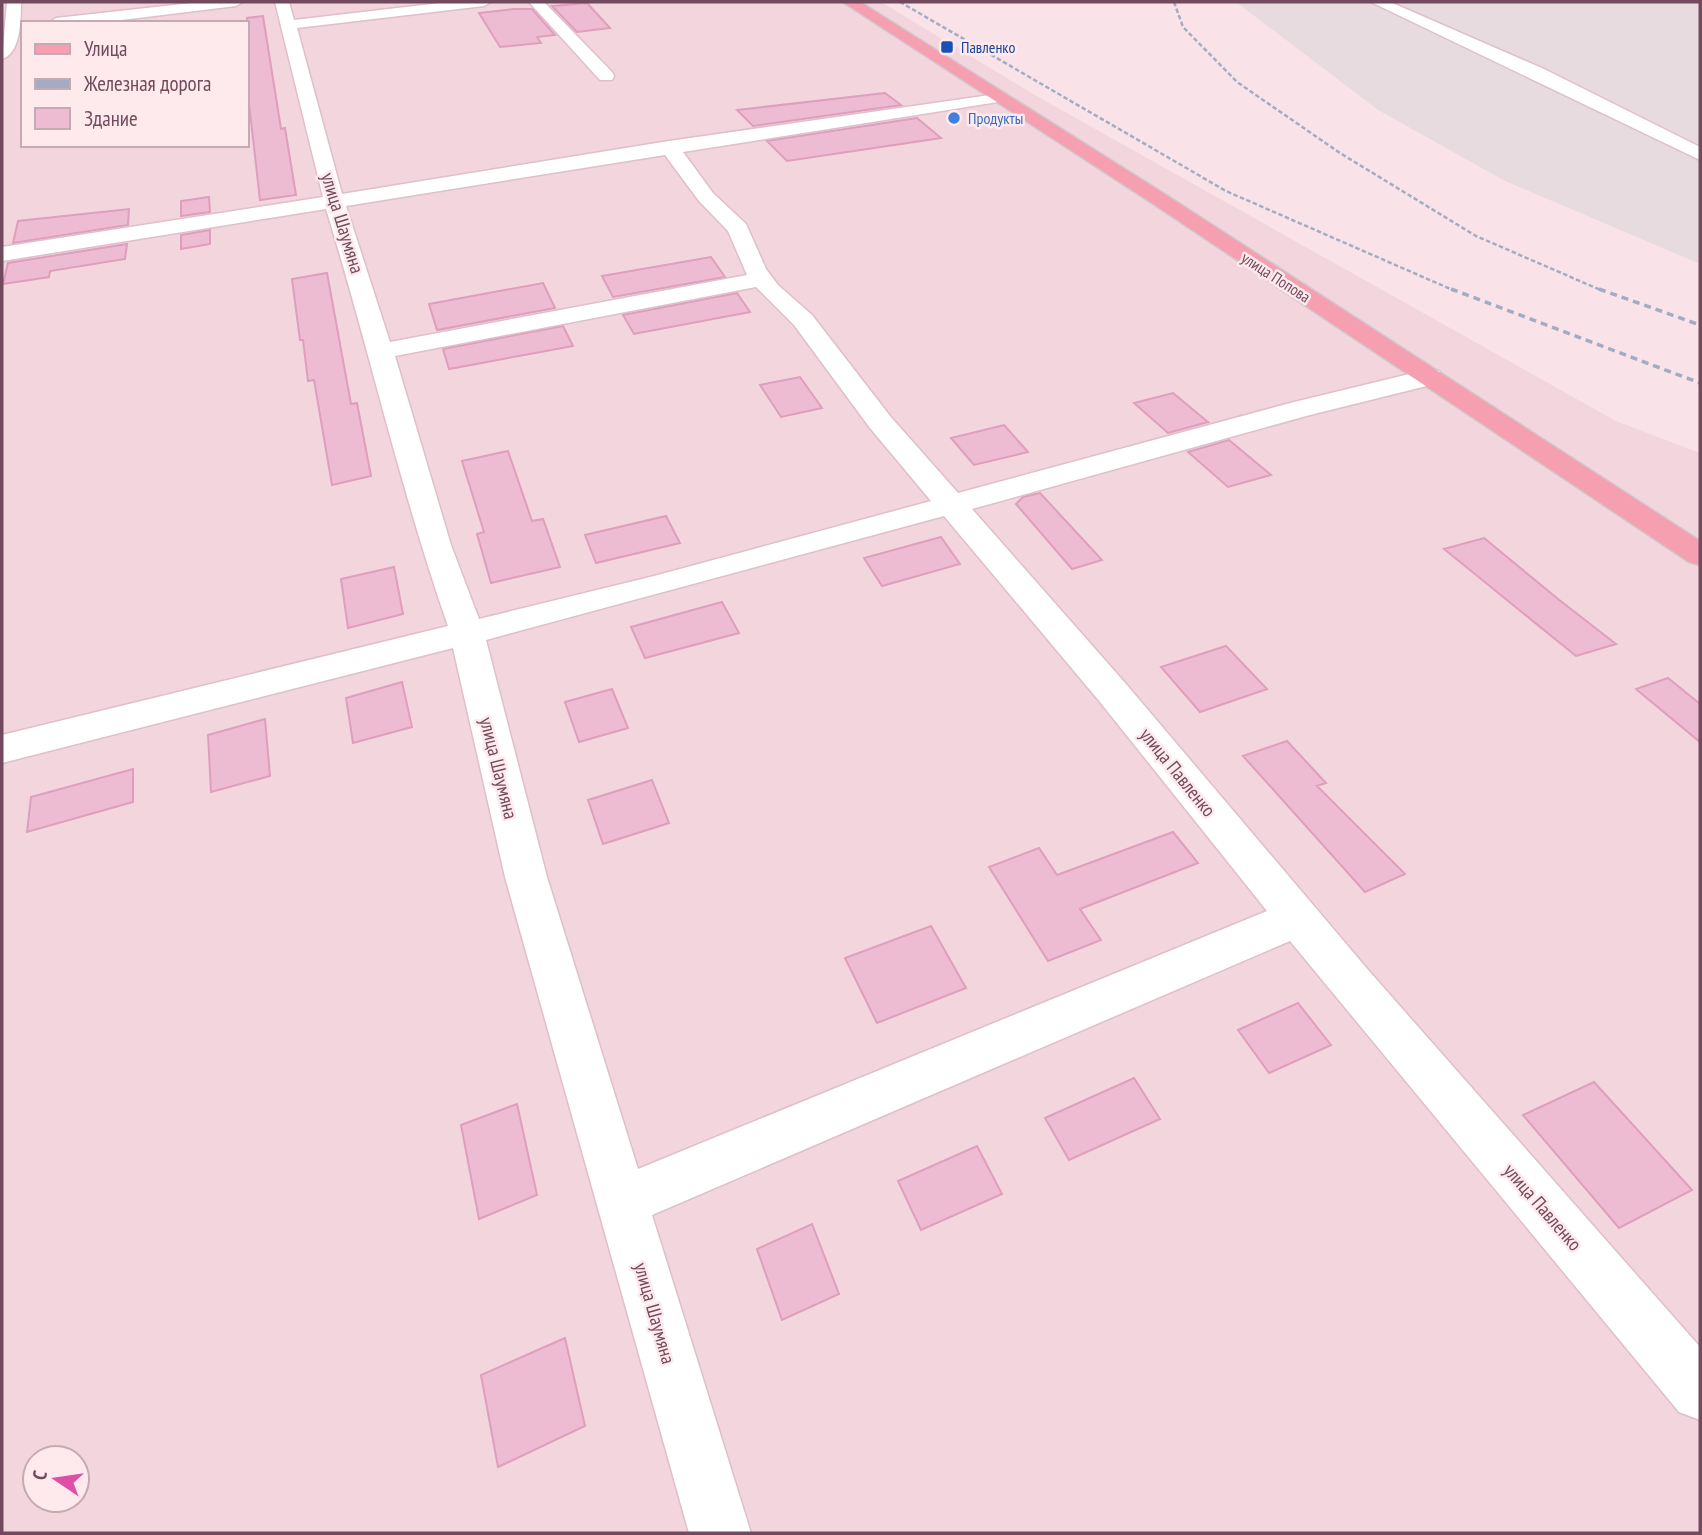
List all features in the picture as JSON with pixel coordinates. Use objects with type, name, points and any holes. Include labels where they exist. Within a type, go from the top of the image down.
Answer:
[{"type":"main road","name":"улица Попова","points":[[850,2],[1700,555]]},
{"type":"street","points":[[2,54],[12,28],[15,2]]},
{"type":"street","points":[[73,21],[236,2]]},
{"type":"street","points":[[285,13],[484,2]]},
{"type":"street","points":[[536,2],[606,76]]},
{"type":"street","points":[[1378,2],[1538,73],[1700,154]]},
{"type":"street","name":"улица Шаумяна","points":[[285,13],[334,201],[381,351],[435,545],[467,633],[526,877],[720,1533]]},
{"type":"street","points":[[2,254],[998,97]]},
{"type":"street","name":"улица Павленко","points":[[669,147],[706,197],[738,229],[762,279],[803,320],[880,422],[953,505],[1298,918],[1700,1391]]},
{"type":"street","points":[[381,351],[762,279]]},
{"type":"street","points":[[2,750],[467,633],[953,505],[1300,409],[1430,377]]},
{"type":"street","points":[[622,1202],[1298,918]]},
{"type":"shaded area","points":[[2,2],[881,2],[1040,98],[1616,421],[1700,453],[1700,1533],[2,1533]]},
{"type":"shaded area","points":[[1236,2],[1700,2],[1700,264],[1505,181],[1378,110]]},
{"type":"building","points":[[587,3],[610,28],[577,32],[552,6]]},
{"type":"building","points":[[532,9],[555,35],[537,37],[541,43],[500,47],[479,13]]},
{"type":"building","points":[[263,16],[281,129],[285,128],[296,195],[260,200],[248,95],[247,18]]},
{"type":"building","points":[[885,93],[901,105],[753,126],[737,110]]},
{"type":"building","points":[[917,118],[941,138],[787,161],[767,141]]},
{"type":"building","points":[[209,197],[210,212],[181,216],[181,201]]},
{"type":"building","points":[[129,209],[128,225],[13,243],[18,221]]},
{"type":"building","points":[[210,230],[210,244],[181,249],[181,235]]},
{"type":"building","points":[[127,244],[125,259],[50,271],[49,277],[3,284],[8,263]]},
{"type":"building","points":[[711,257],[725,277],[613,297],[602,276]]},
{"type":"building","points":[[327,273],[351,404],[357,403],[371,476],[332,485],[314,380],[308,381],[303,340],[300,340],[292,279]]},
{"type":"building","points":[[543,283],[555,308],[437,330],[429,304]]},
{"type":"building","points":[[737,293],[750,312],[634,334],[623,315]]},
{"type":"building","points":[[563,326],[573,346],[449,369],[443,349]]},
{"type":"building","points":[[800,377],[822,408],[781,417],[760,385]]},
{"type":"building","points":[[1173,393],[1208,422],[1168,433],[1134,403]]},
{"type":"building","points":[[1004,425],[1028,452],[974,465],[951,438]]},
{"type":"building","points":[[1229,440],[1271,475],[1228,487],[1188,452]]},
{"type":"building","points":[[508,451],[532,521],[543,519],[560,567],[491,583],[477,534],[484,532],[462,461]]},
{"type":"building","points":[[1040,493],[1102,560],[1072,569],[1016,504],[1023,497]]},
{"type":"building","points":[[666,516],[680,543],[596,563],[585,535]]},
{"type":"building","points":[[941,537],[960,564],[882,586],[864,558]]},
{"type":"building","points":[[1484,538],[1616,644],[1576,656],[1444,549]]},
{"type":"building","points":[[394,567],[403,614],[348,628],[341,579]]},
{"type":"building","points":[[722,602],[739,633],[645,658],[631,627]]},
{"type":"building","points":[[1226,646],[1267,689],[1200,712],[1161,667]]},
{"type":"building","points":[[1668,678],[1700,704],[1700,742],[1636,689]]},
{"type":"building","points":[[402,682],[412,727],[353,743],[346,698]]},
{"type":"building","points":[[612,689],[628,728],[579,742],[565,702]]},
{"type":"building","points":[[265,719],[270,776],[211,792],[208,735]]},
{"type":"building","points":[[1287,741],[1326,783],[1317,786],[1405,874],[1365,892],[1243,756]]},
{"type":"building","points":[[133,769],[133,802],[27,832],[31,797]]},
{"type":"building","points":[[652,780],[669,823],[603,844],[588,800]]},
{"type":"building","points":[[1173,832],[1198,863],[1080,909],[1101,940],[1048,961],[989,867],[1039,848],[1057,875]]},
{"type":"building","points":[[931,926],[966,988],[877,1023],[845,958]]},
{"type":"building","points":[[1298,1003],[1331,1045],[1269,1073],[1238,1030]]},
{"type":"building","points":[[1134,1078],[1160,1119],[1069,1160],[1045,1118]]},
{"type":"building","points":[[1594,1082],[1692,1190],[1619,1228],[1523,1115]]},
{"type":"building","points":[[517,1104],[537,1195],[479,1219],[461,1125]]},
{"type":"building","points":[[977,1146],[1002,1194],[921,1230],[898,1181]]},
{"type":"building","points":[[812,1224],[839,1294],[782,1320],[757,1249]]},
{"type":"building","points":[[565,1338],[585,1426],[498,1467],[481,1375]]},
{"type":"railway","points":[[900,2],[1226,191],[1455,291]]},
{"type":"railway","points":[[1174,2],[1183,27],[1237,82],[1340,153],[1476,236],[1603,291]]},
{"type":"railway","points":[[1451,289],[1700,383]]},
{"type":"railway","points":[[1599,289],[1700,325]]},
{"type":"place","name":"Павленко","points":[[947,47]]},
{"type":"place","name":"Продукты","points":[[954,118]]}]
